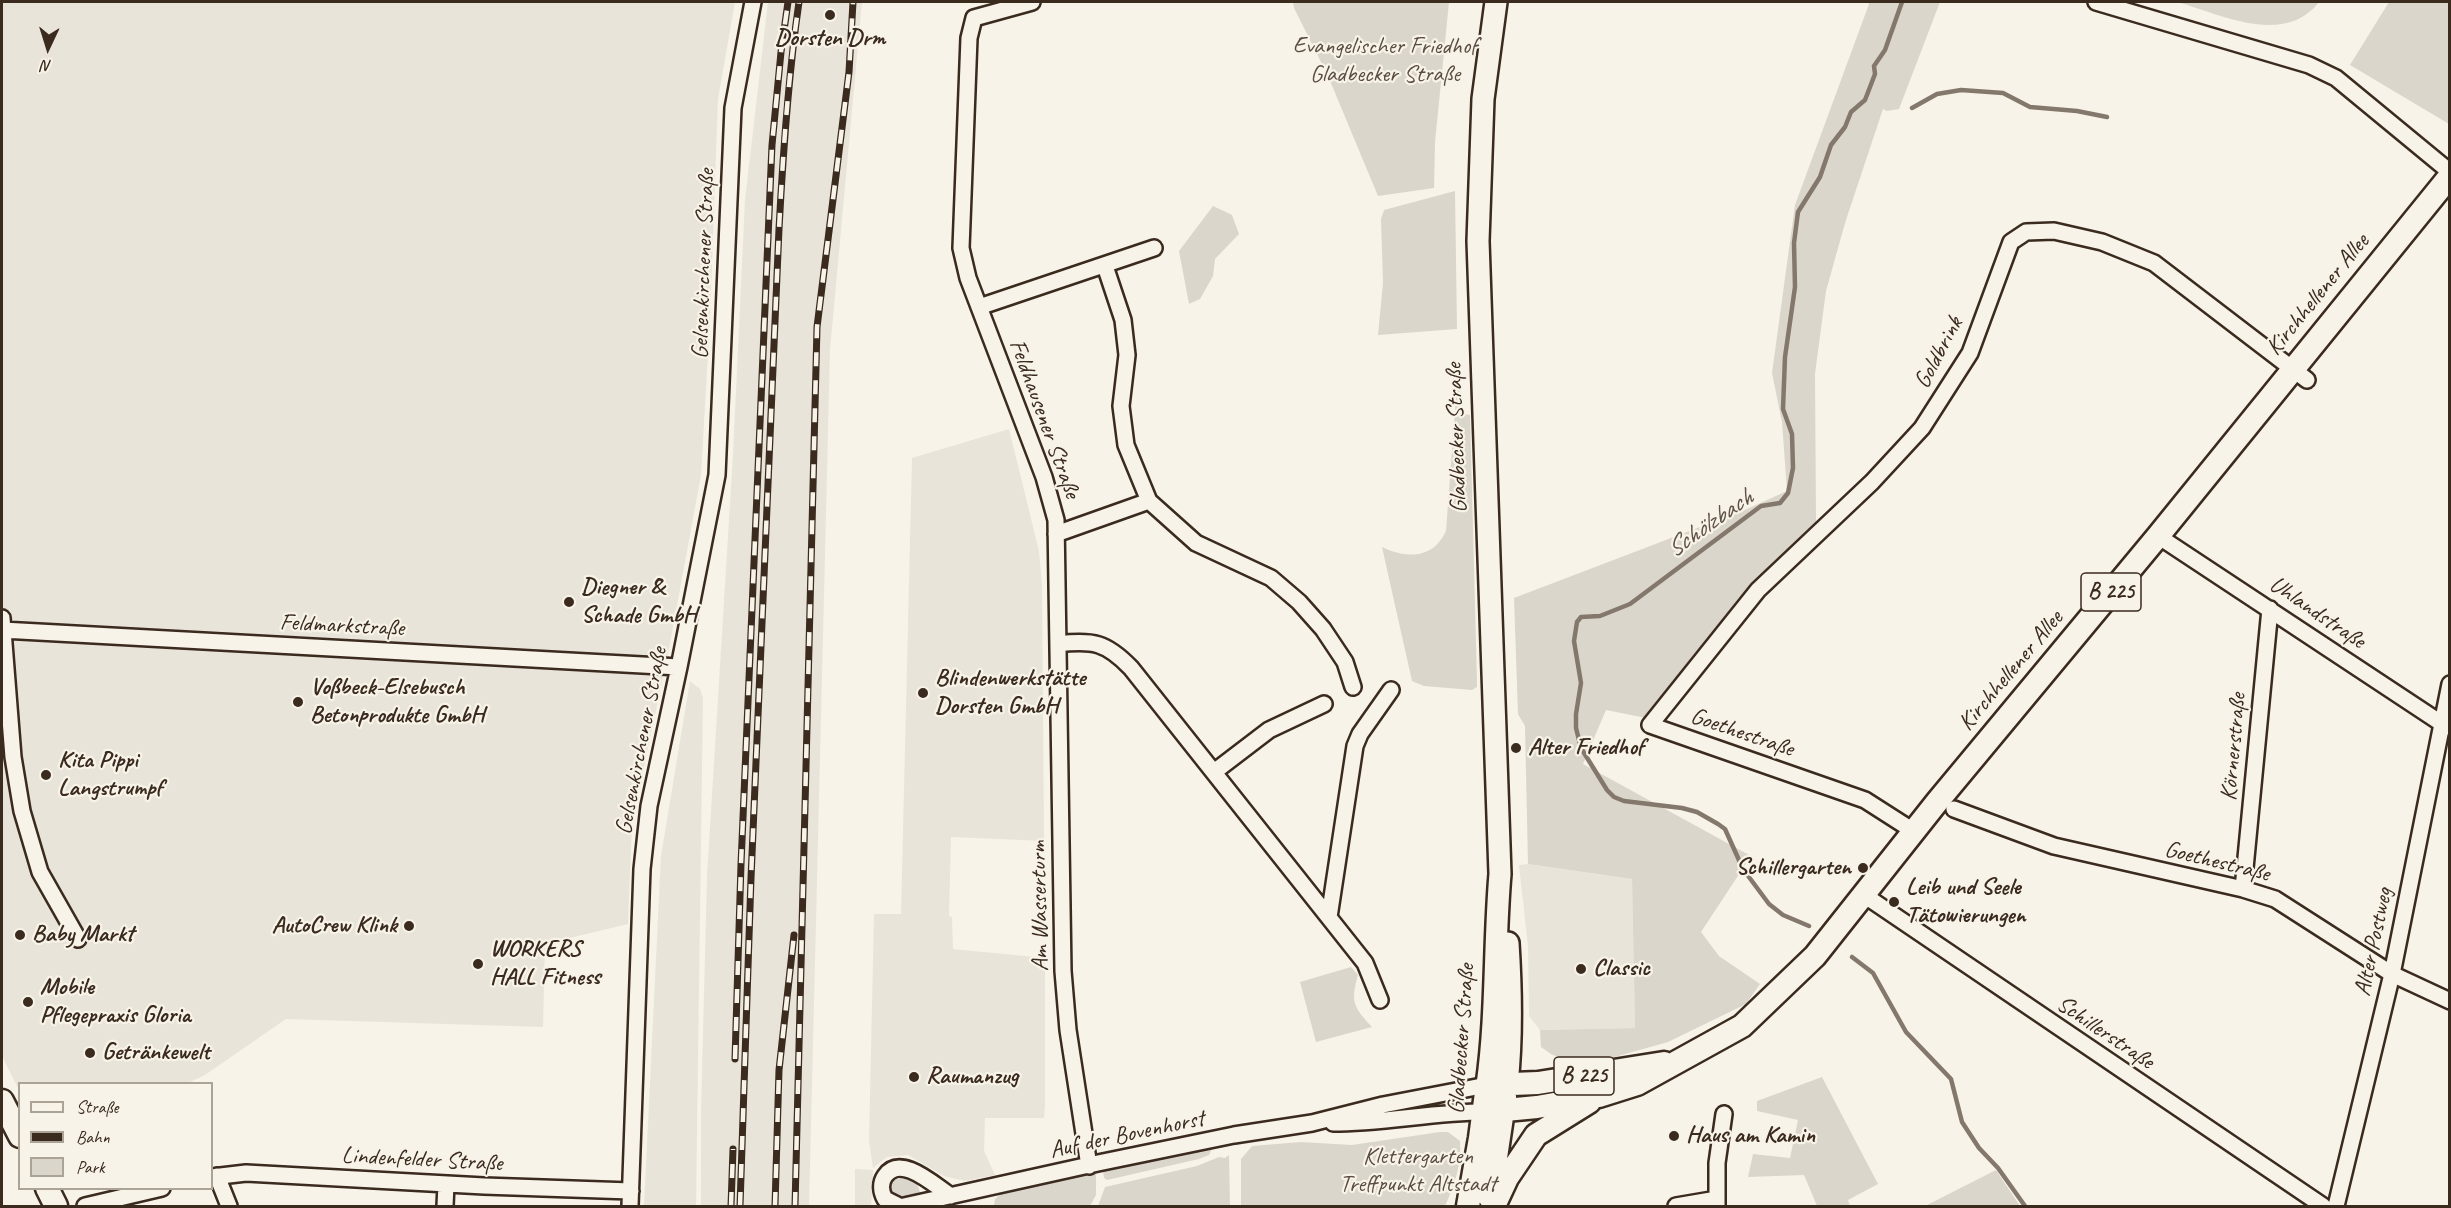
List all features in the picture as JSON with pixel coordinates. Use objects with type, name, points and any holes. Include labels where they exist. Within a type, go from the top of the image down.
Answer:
[{"type":"main road","name":"Gladbecker Straße","points":[[1496,2],[1483,99],[1478,241],[1500,874],[1507,919],[1511,987],[1510,1058],[1497,1084]]},
{"type":"main road","name":"Kirchhellener Allee","points":[[1599,1096],[1637,1084],[1742,1026],[1815,956],[2158,536],[2300,375],[2450,174]]},
{"type":"main road","name":"Kirchhellener Allee","points":[[1497,1084],[1545,1082],[1681,1061]]},
{"type":"main road","points":[[1489,1206],[1497,1084]]},
{"type":"main road","points":[[1494,1111],[1599,1096]]},
{"type":"main road","name":"B 225","points":[[1494,1206],[1507,1178],[1536,1135],[1599,1096]]},
{"type":"main road","points":[[2,1101],[18,1132]]},
{"type":"main road","name":"Gladbecker Straße","points":[[1468,1206],[1494,1111]]},
{"type":"main road","points":[[48,1190],[56,1206]]},
{"type":"street","name":"Gelsenkirchener Straße","points":[[630,1206],[642,869],[649,806],[680,667],[717,475],[733,108],[753,2]]},
{"type":"street","name":"Feldhausener Straße","points":[[1032,2],[974,18],[969,38],[961,248],[968,278],[1053,506],[1056,534],[1058,644]]},
{"type":"street","points":[[2096,2],[2309,65],[2336,78],[2450,174]]},
{"type":"street","name":"Goldbrink","points":[[1650,724],[1758,590],[1872,482],[1922,428],[1970,353],[2012,243],[2026,232],[2054,231],[2102,242],[2154,263],[2300,375]]},
{"type":"street","points":[[979,307],[1154,248]]},
{"type":"street","points":[[1105,266],[1123,320],[1127,355],[1122,406],[1126,445],[1149,501],[1196,543],[1270,578],[1299,602],[1323,629],[1345,662],[1353,687]]},
{"type":"street","points":[[1056,534],[1149,501]]},
{"type":"street","name":"Uhlandstraße","points":[[2158,536],[2445,726]]},
{"type":"street","name":"Körnerstraße","points":[[2243,889],[2270,609]]},
{"type":"street","name":"Feldmarkstraße","points":[[2,624],[680,667]]},
{"type":"street","points":[[2,624],[13,757],[22,811],[40,872],[78,939]]},
{"type":"street","points":[[1058,644],[1092,642],[1102,645],[1118,654],[1131,668],[1365,963],[1380,1000]]},
{"type":"street","name":"Am Wasserturm","points":[[1058,644],[1063,971],[1068,1030],[1089,1166]]},
{"type":"street","name":"Alter Postweg","points":[[2336,1206],[2392,974],[2445,726],[2450,684]]},
{"type":"street","points":[[1329,917],[1355,746],[1360,734],[1391,690]]},
{"type":"street","points":[[1214,772],[1269,730],[1324,704]]},
{"type":"street","name":"Goethestraße","points":[[1650,724],[1865,800],[1915,832]]},
{"type":"street","name":"Goethestraße","points":[[1954,809],[2054,846],[2243,889],[2275,899],[2392,974],[2450,1001]]},
{"type":"street","name":"Schillerstraße","points":[[1864,895],[2323,1206]]},
{"type":"street","name":"Auf der Bovenhorst","points":[[904,1206],[1234,1135],[1312,1123],[1383,1105],[1497,1084]]},
{"type":"street","name":"Auf der Bovenhorst","points":[[1312,1123],[1362,1123],[1454,1112],[1494,1111]]},
{"type":"street","points":[[1676,1206],[1717,1203],[1717,1163],[1724,1114]]},
{"type":"street","points":[[899,1206],[885,1199],[881,1185],[885,1175],[897,1168],[910,1170],[951,1196]]},
{"type":"street","name":"Lindenfelder Straße","points":[[214,1176],[246,1173],[631,1191]]},
{"type":"street","points":[[214,1176],[229,1206]]},
{"type":"street","points":[[445,1206],[446,1184]]},
{"type":"street","points":[[85,1206],[153,1190]]},
{"type":"shaded area","points":[[2,2],[735,2],[718,99],[710,319],[701,475],[669,649],[632,823],[628,924],[545,944],[543,1027],[286,1019],[205,1075],[190,1082],[18,1082],[18,1088],[2,1056]]},
{"type":"shaded area","points":[[768,2],[862,2],[830,350],[809,1206],[701,1206],[707,876],[733,455],[745,200]]},
{"type":"shaded area","points":[[1009,429],[1039,551],[1042,585],[1044,841],[951,837],[949,916],[952,917],[953,949],[1045,958],[1045,1107],[1044,1118],[985,1118],[984,1151],[995,1175],[965,1181],[944,1176],[908,1155],[887,1157],[873,1168],[869,1141],[874,914],[901,914],[912,458]]},
{"type":"shaded area","points":[[690,681],[700,689],[703,698],[696,1206],[644,1206],[661,856]]},
{"type":"shaded area","name":"Classic","points":[[1528,864],[1632,879],[1635,1028],[1540,1030],[1529,1016],[1528,947],[1519,865]]},
{"type":"shaded area","points":[[855,1169],[873,1170],[871,1206],[855,1206]]},
{"type":"green space","name":"Evangelischer Friedhof Gladbecker Straße","points":[[1293,2],[1449,2],[1435,142],[1434,188],[1378,196],[1328,76]]},
{"type":"green space","points":[[1867,2],[1940,2],[1899,109],[1887,111],[1883,109],[1845,223],[1826,291],[1815,374],[1816,522],[1748,591],[1646,718],[1606,710],[1583,764],[1751,856],[1701,932],[1719,956],[1760,984],[1746,1004],[1668,1042],[1578,1066],[1541,1047],[1540,1030],[1635,1028],[1632,879],[1528,864],[1525,726],[1518,714],[1514,598],[1747,509],[1787,491],[1782,422],[1772,373],[1795,205],[1869,4]]},
{"type":"green space","points":[[2177,2],[2319,2],[2305,15],[2288,23],[2270,25],[2232,19]]},
{"type":"green space","points":[[2389,2],[2449,2],[2449,124],[2350,65]]},
{"type":"green space","points":[[1455,191],[1457,329],[1378,335],[1383,283],[1381,219],[1384,210]]},
{"type":"green space","points":[[1213,206],[1232,215],[1239,234],[1215,259],[1213,276],[1200,299],[1189,304],[1179,251]]},
{"type":"green space","points":[[1458,369],[1461,413],[1470,415],[1477,682],[1477,687],[1472,690],[1424,686],[1412,681],[1382,547],[1410,555],[1427,552],[1441,540],[1446,531]]},
{"type":"green space","points":[[1351,967],[1358,975],[1354,992],[1355,1004],[1372,1027],[1316,1042],[1300,982]]},
{"type":"green space","points":[[1822,1077],[1878,1184],[1848,1200],[1850,1206],[1817,1206],[1804,1175],[1748,1177],[1753,1154],[1790,1158],[1798,1120],[1757,1111],[1757,1101]]},
{"type":"green space","name":"Klettergarten Treffpunkt Altstadt","points":[[1448,1132],[1460,1141],[1457,1175],[1445,1206],[1241,1206],[1241,1159],[1252,1146],[1301,1142],[1352,1145]]},
{"type":"green space","points":[[1213,1147],[1209,1155],[1199,1159],[1107,1180],[1104,1178],[1103,1171]]},
{"type":"green space","points":[[1229,1155],[1230,1206],[1098,1206],[1105,1187],[1197,1166]]},
{"type":"green space","points":[[1996,1170],[2020,1206],[1925,1206]]},
{"type":"green space","points":[[1096,1173],[1096,1195],[1090,1206],[994,1206],[995,1199],[1002,1193]]},
{"type":"green space","points":[[896,1176],[904,1177],[917,1184],[920,1192],[906,1198],[891,1195],[889,1184]]},
{"type":"waterway","name":"Schölzbach","points":[[1809,926],[1783,915],[1769,904],[1743,869],[1725,829],[1718,824],[1697,812],[1682,808],[1624,801],[1614,797],[1607,790],[1581,748],[1576,728],[1581,683],[1574,641],[1577,622],[1581,617],[1600,616],[1630,604],[1761,506],[1780,503],[1788,493],[1793,468],[1792,434],[1783,409],[1785,357],[1795,287],[1794,243],[1798,212],[1820,177],[1831,145],[1845,127],[1851,112],[1865,100],[1875,74],[1874,66],[1885,50],[1902,2]]},
{"type":"waterway","points":[[1912,108],[1937,94],[1961,90],[2003,93],[2030,107],[2077,111],[2107,117]]},
{"type":"waterway","name":"Schölzbach","points":[[1852,957],[1873,973],[1906,1032],[1951,1079],[1962,1122],[1979,1148],[1998,1168],[2025,1206]]},
{"type":"railway","points":[[735,1059],[741,864],[772,145],[788,2]]},
{"type":"railway","points":[[740,1206],[751,878],[779,229],[786,115],[799,2]]},
{"type":"railway","points":[[795,1206],[817,327],[849,72],[853,2]]},
{"type":"railway","points":[[775,1206],[779,1070],[794,935]]},
{"type":"railway","points":[[731,1206],[733,1149]]},
{"type":"place","name":"Dorsten Drm","points":[[830,15]]},
{"type":"place","name":"Diegner & Schade GmbH","points":[[569,602]]},
{"type":"place","name":"Blindenwerkstätte Dorsten GmbH","points":[[923,693]]},
{"type":"place","name":"Voßbeck-Elsebusch Betonprodukte GmbH","points":[[298,702]]},
{"type":"place","name":"Alter Friedhof","points":[[1516,748]]},
{"type":"place","name":"Kita Pippi Langstrumpf","points":[[46,775]]},
{"type":"place","name":"Schillergarten","points":[[1863,868]]},
{"type":"place","name":"Leib und Seele Tätowierungen","points":[[1894,902]]},
{"type":"place","name":"AutoCrew Klink","points":[[409,926]]},
{"type":"place","name":"Baby Markt","points":[[20,935]]},
{"type":"place","name":"WORKERS HALL Fitness","points":[[478,964]]},
{"type":"place","name":"Classic","points":[[1581,969]]},
{"type":"place","name":"Mobile Pflegepraxis Gloria","points":[[28,1002]]},
{"type":"place","name":"Getränkewelt","points":[[90,1053]]},
{"type":"place","name":"Raumanzug","points":[[914,1077]]},
{"type":"place","name":"Haus am Kamin","points":[[1674,1136]]}]
